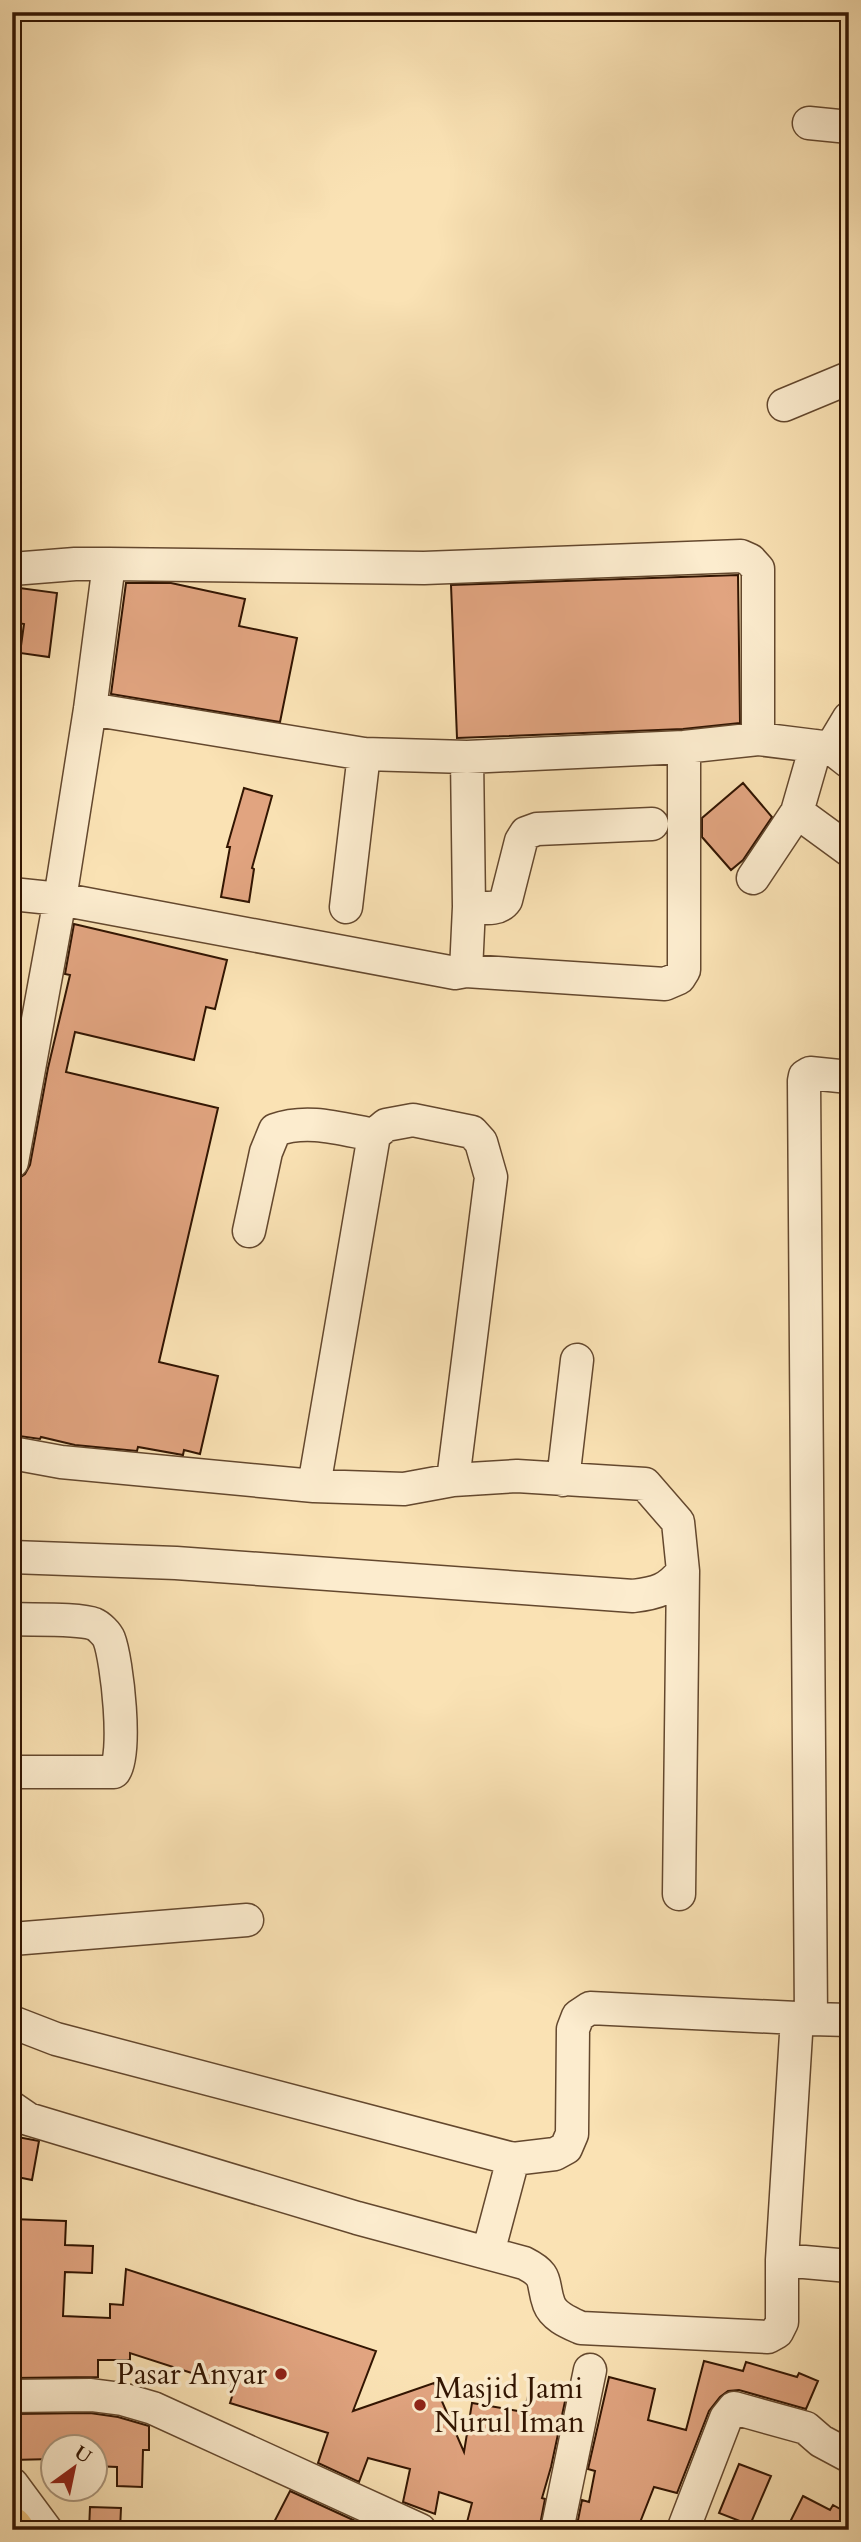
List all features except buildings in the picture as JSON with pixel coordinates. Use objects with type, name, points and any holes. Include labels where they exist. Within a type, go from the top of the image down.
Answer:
[{"type":"street","points":[[809,123],[849,127]]},
{"type":"street","points":[[784,405],[849,378]]},
{"type":"street","points":[[12,569],[75,564],[424,568],[741,556],[750,560],[758,569],[758,739]]},
{"type":"street","points":[[12,1162],[60,899],[90,709],[109,564]]},
{"type":"street","points":[[90,709],[364,754],[467,757],[684,747],[758,739],[832,752]]},
{"type":"street","points":[[753,878],[797,813],[849,718]]},
{"type":"street","points":[[12,894],[60,899],[455,973],[466,971],[665,984],[679,978],[684,970],[684,747]]},
{"type":"street","points":[[346,907],[364,754]]},
{"type":"street","points":[[466,971],[469,907],[467,757]]},
{"type":"street","points":[[797,813],[849,850]]},
{"type":"street","points":[[469,907],[502,906],[506,900],[521,841],[526,833],[537,829],[652,824]]},
{"type":"street","points":[[12,2108],[28,2119],[536,2269],[545,2281],[550,2306],[562,2319],[581,2328],[768,2337],[777,2332],[782,2322],[782,2260],[804,2019],[804,1081],[805,1076],[810,1073],[849,1077]]},
{"type":"street","points":[[314,1486],[374,1135],[386,1125],[413,1120],[472,1132],[481,1142],[491,1177],[453,1480]]},
{"type":"street","points":[[249,1231],[266,1152],[275,1130],[289,1125],[318,1124],[374,1135]]},
{"type":"street","points":[[563,1480],[577,1360]]},
{"type":"street","points":[[12,1453],[61,1462],[314,1486],[404,1489],[453,1480],[517,1476],[645,1484],[678,1522],[683,1571],[678,1894]]},
{"type":"street","points":[[12,1557],[176,1563],[633,1596],[651,1594],[671,1586],[683,1571]]},
{"type":"street","points":[[12,1619],[93,1623],[108,1636],[114,1657],[121,1727],[120,1762],[114,1772],[12,1772]]},
{"type":"street","points":[[12,1939],[247,1920]]},
{"type":"street","points":[[12,2022],[56,2039],[513,2160],[555,2154],[566,2148],[572,2134],[573,2029],[578,2016],[590,2008],[849,2020]]},
{"type":"street","points":[[488,2253],[513,2160]]},
{"type":"street","points":[[782,2260],[849,2266]]},
{"type":"street","points":[[557,2530],[590,2370]]},
{"type":"street","points":[[12,2396],[91,2395],[122,2399],[153,2408],[420,2530]]},
{"type":"street","points":[[691,2527],[726,2418],[734,2408],[806,2428],[821,2441],[849,2456]]},
{"type":"street","points":[[12,2484],[46,2530]]},
{"type":"place","name":"Pasar Anyar","points":[[281,2374]]},
{"type":"place","name":"Masjid Jami Nurul Iman","points":[[420,2405]]}]
